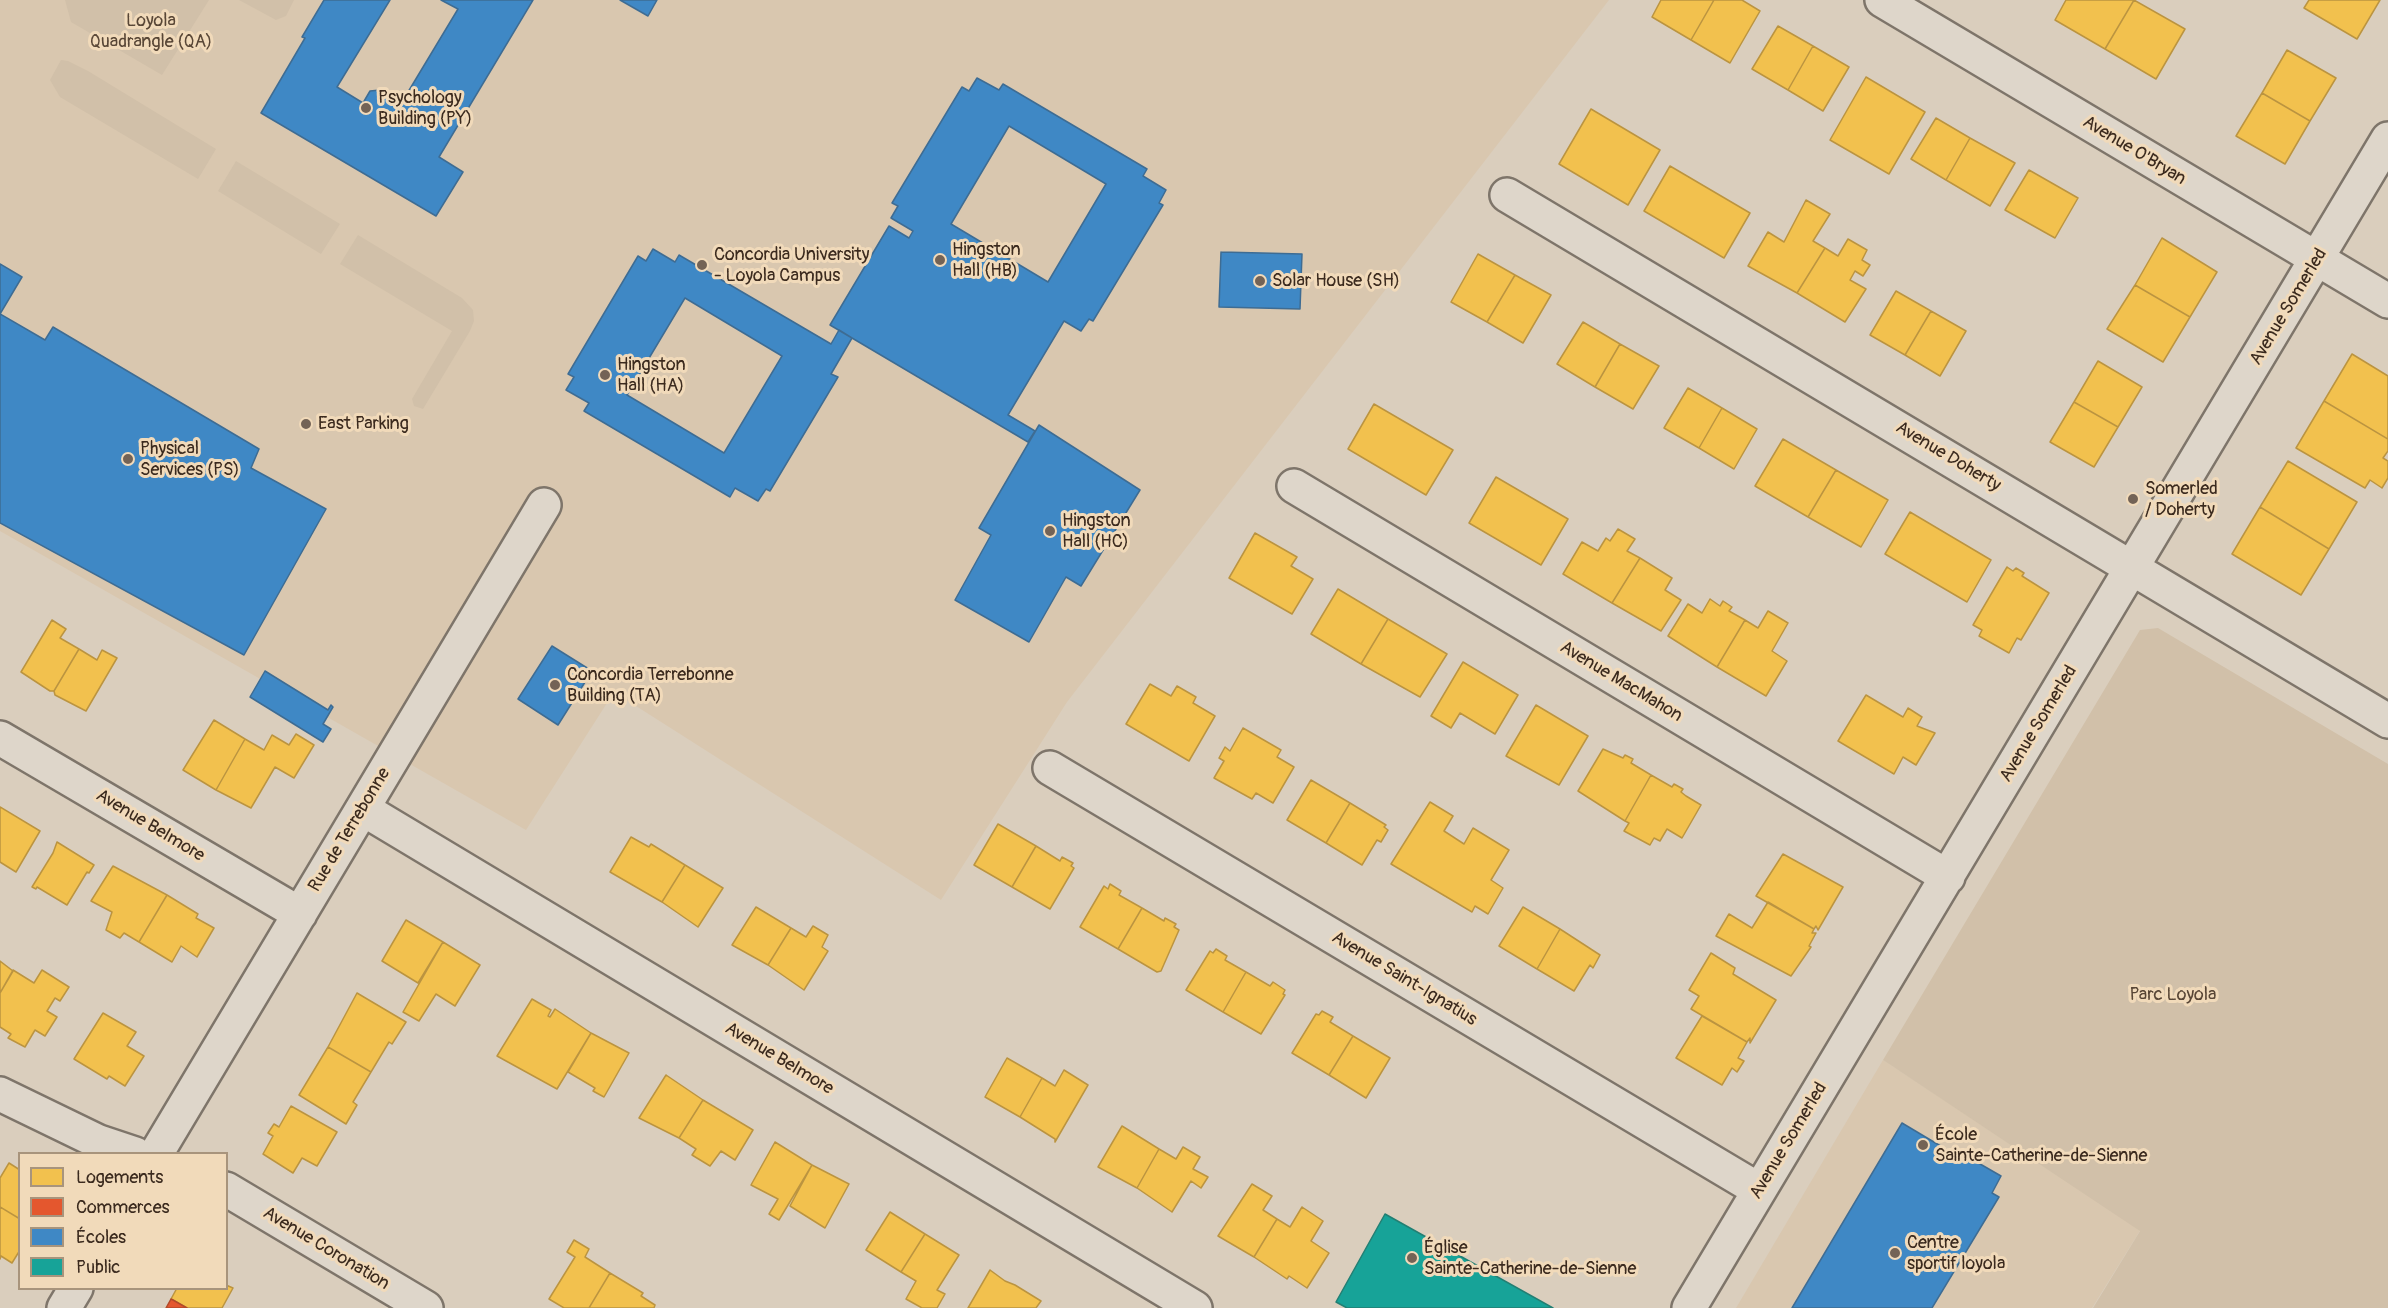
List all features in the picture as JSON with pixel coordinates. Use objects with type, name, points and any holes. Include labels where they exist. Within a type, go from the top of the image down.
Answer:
[{"type":"street","name":"Avenue O'Bryan","points":[[1882,0],[2388,301]]},
{"type":"street","name":"Avenue Somerled","points":[[1689,1308],[2318,260],[2388,139]]},
{"type":"street","name":"Avenue Doherty","points":[[1507,195],[2388,720]]},
{"type":"street","name":"Avenue MacMahon","points":[[1294,486],[1948,877]]},
{"type":"street","name":"Rue de Terrebonne","points":[[157,1152],[544,505]]},
{"type":"street","name":"Avenue Belmore","points":[[0,738],[300,914]]},
{"type":"street","name":"Avenue Saint-Ignatius","points":[[1050,768],[1759,1190]]},
{"type":"street","name":"Avenue Belmore","points":[[363,809],[1195,1308]]},
{"type":"street","points":[[0,1094],[99,1142],[129,1152]]},
{"type":"street","name":"Avenue Coronation","points":[[228,1190],[426,1308]]},
{"type":"street","points":[[64,1308],[75,1290]]},
{"type":"shaded area","name":"Concordia University - Loyola Campus","points":[[0,0],[1609,0],[1067,702],[941,900],[614,692],[526,830],[0,531]]},
{"type":"shaded area","name":"École Sainte-Catherine-de-Sienne","points":[[1883,1060],[2141,1229],[2092,1308],[1736,1308]]},
{"type":"green space","name":"Loyola Quadrangle (QA)","points":[[65,0],[209,0],[162,75],[71,22]]},
{"type":"green space","name":"Loyola Quadrangle (QA)","points":[[239,0],[294,0],[286,16],[276,20]]},
{"type":"green space","points":[[61,60],[88,71],[216,149],[198,179],[60,97],[50,80]]},
{"type":"green space","points":[[236,161],[340,224],[321,254],[218,191]]},
{"type":"green space","points":[[358,235],[462,298],[473,310],[474,321],[470,331],[423,409],[414,406],[412,399],[452,331],[340,264]]},
{"type":"green space","name":"Parc Loyola","points":[[2158,628],[2388,764],[2388,1308],[2093,1308],[2140,1231],[1883,1060],[2140,630]]},
{"type":"building: Logements","points":[[1661,0],[1714,0],[1691,40],[1652,17]]},
{"type":"building: Logements","points":[[1714,0],[1742,0],[1760,11],[1730,63],[1691,40]]},
{"type":"building: Logements","points":[[2066,0],[2134,0],[2105,49],[2055,20]]},
{"type":"building: Logements","points":[[2134,0],[2185,29],[2156,79],[2105,49]]},
{"type":"building: Logements","points":[[2309,0],[2380,0],[2357,39],[2304,8]]},
{"type":"building: Logements","points":[[1778,26],[1813,46],[1788,90],[1752,69]]},
{"type":"building: Logements","points":[[1813,46],[1849,67],[1823,111],[1788,90]]},
{"type":"building: Logements","points":[[2287,50],[2336,78],[2310,121],[2262,93]]},
{"type":"building: Logements","points":[[1866,77],[1925,112],[1889,174],[1830,140]]},
{"type":"building: Logements","points":[[2262,93],[2310,121],[2285,164],[2236,136]]},
{"type":"building: Logements","points":[[1591,109],[1660,150],[1628,205],[1559,164]]},
{"type":"building: Logements","points":[[1936,118],[1970,138],[1946,180],[1911,159]]},
{"type":"building: Logements","points":[[1970,138],[2015,163],[1990,206],[1946,180]]},
{"type":"building: Logements","points":[[1670,166],[1750,213],[1724,258],[1644,211]]},
{"type":"building: Logements","points":[[2029,170],[2078,198],[2055,238],[2005,210]]},
{"type":"building: Logements","points":[[1806,200],[1830,214],[1813,241],[1825,248],[1797,293],[1748,266],[1768,232],[1784,242]]},
{"type":"building: Logements","points":[[2162,238],[2217,272],[2190,317],[2135,285]]},
{"type":"building: Logements","points":[[1848,239],[1867,250],[1862,260],[1870,265],[1863,276],[1855,271],[1850,280],[1866,289],[1845,322],[1797,293],[1825,248],[1838,256]]},
{"type":"building: Logements","points":[[1478,254],[1515,275],[1487,322],[1451,302]]},
{"type":"building: Logements","points":[[1515,275],[1551,295],[1523,343],[1487,322]]},
{"type":"building: Logements","points":[[2135,285],[2190,317],[2163,362],[2107,329]]},
{"type":"building: Logements","points":[[1896,291],[1931,311],[1905,355],[1870,335]]},
{"type":"building: Logements","points":[[1931,311],[1966,331],[1940,376],[1905,355]]},
{"type":"building: Logements","points":[[1583,322],[1620,344],[1595,387],[1557,364]]},
{"type":"building: Logements","points":[[1620,344],[1659,366],[1633,409],[1595,387]]},
{"type":"building: Logements","points":[[2352,354],[2388,376],[2388,439],[2324,401]]},
{"type":"building: Logements","points":[[2098,361],[2142,387],[2118,427],[2074,402]]},
{"type":"building: Logements","points":[[1688,388],[1722,408],[1699,448],[1664,428]]},
{"type":"building: Logements","points":[[2324,401],[2388,439],[2388,451],[2383,458],[2388,461],[2388,478],[2382,488],[2370,480],[2365,488],[2296,448]]},
{"type":"building: Logements","points":[[2074,402],[2118,427],[2094,467],[2050,442]]},
{"type":"building: Logements","points":[[1374,404],[1453,450],[1426,495],[1348,449]]},
{"type":"building: Logements","points":[[1722,408],[1757,429],[1734,469],[1699,448]]},
{"type":"building: Logements","points":[[1783,439],[1836,470],[1808,517],[1755,486]]},
{"type":"building: Logements","points":[[2288,461],[2357,502],[2329,549],[2260,507]]},
{"type":"building: Logements","points":[[1836,470],[1888,500],[1861,547],[1808,517]]},
{"type":"building: Logements","points":[[1496,477],[1568,519],[1541,565],[1469,523]]},
{"type":"building: Logements","points":[[2260,507],[2329,549],[2301,595],[2232,554]]},
{"type":"building: Logements","points":[[1910,512],[1991,560],[1967,602],[1885,554]]},
{"type":"building: Logements","points":[[1618,529],[1635,539],[1627,551],[1640,558],[1612,603],[1563,574],[1582,542],[1598,551],[1606,538],[1610,541]]},
{"type":"building: Logements","points":[[1255,533],[1297,557],[1291,566],[1313,579],[1292,614],[1229,578]]},
{"type":"building: Logements","points":[[1640,558],[1672,578],[1665,590],[1681,600],[1661,631],[1612,603]]},
{"type":"building: Logements","points":[[2007,567],[2013,571],[2016,568],[2024,573],[2022,576],[2049,593],[2021,640],[2017,638],[2009,653],[1979,636],[1982,630],[1973,625]]},
{"type":"building: Logements","points":[[1338,589],[1388,619],[1361,664],[1311,634]]},
{"type":"building: Logements","points":[[1710,599],[1720,606],[1723,601],[1732,607],[1729,611],[1745,620],[1717,667],[1668,636],[1688,604],[1702,613]]},
{"type":"building: Logements","points":[[1768,611],[1788,623],[1772,651],[1787,661],[1766,696],[1717,667],[1745,620],[1758,628]]},
{"type":"building: Logements","points":[[1388,619],[1447,654],[1420,697],[1361,664]]},
{"type":"building: Logements","points":[[52,620],[66,629],[60,638],[79,649],[54,691],[50,691],[21,672]]},
{"type":"building: Logements","points":[[79,649],[97,660],[102,650],[117,658],[86,711],[55,695],[54,691]]},
{"type":"building: Logements","points":[[1463,662],[1518,695],[1495,734],[1460,713],[1451,728],[1431,716]]},
{"type":"building: Logements","points":[[1150,684],[1171,696],[1177,686],[1196,697],[1193,703],[1215,716],[1189,761],[1126,724]]},
{"type":"building: Logements","points":[[1866,695],[1903,717],[1908,708],[1922,717],[1917,726],[1935,733],[1916,765],[1903,757],[1894,774],[1838,741]]},
{"type":"building: Logements","points":[[1536,705],[1588,736],[1559,785],[1506,756]]},
{"type":"building: Logements","points":[[214,720],[245,739],[216,790],[183,770]]},
{"type":"building: Logements","points":[[1243,728],[1281,750],[1277,757],[1294,767],[1273,803],[1256,793],[1252,799],[1214,778],[1224,761],[1219,758],[1225,747],[1230,751]]},
{"type":"building: Logements","points":[[296,734],[314,745],[294,778],[275,767],[251,808],[216,790],[245,739],[264,750],[272,735],[289,745]]},
{"type":"building: Logements","points":[[1603,749],[1623,758],[1625,755],[1633,759],[1631,763],[1651,775],[1625,821],[1578,791]]},
{"type":"building: Logements","points":[[1651,775],[1672,787],[1674,784],[1683,789],[1681,792],[1701,805],[1682,838],[1667,829],[1660,841],[1654,838],[1650,845],[1624,831],[1629,823],[1625,821]]},
{"type":"building: Logements","points":[[1311,780],[1350,803],[1326,843],[1287,820]]},
{"type":"building: Logements","points":[[1430,802],[1453,816],[1444,831],[1464,844],[1473,828],[1509,850],[1491,880],[1503,888],[1488,914],[1475,906],[1472,912],[1391,864]]},
{"type":"building: Logements","points":[[1350,803],[1386,825],[1384,827],[1388,830],[1381,842],[1377,840],[1362,865],[1326,843]]},
{"type":"building: Logements","points":[[0,807],[40,831],[16,872],[0,862]]},
{"type":"building: Logements","points":[[998,824],[1036,846],[1012,887],[974,865]]},
{"type":"building: Logements","points":[[631,837],[649,847],[651,844],[685,865],[662,902],[610,872]]},
{"type":"building: Logements","points":[[57,842],[94,865],[89,873],[87,872],[67,905],[37,887],[36,889],[32,887],[53,853]]},
{"type":"building: Logements","points":[[1036,846],[1060,861],[1062,857],[1073,863],[1071,866],[1074,868],[1050,909],[1012,887]]},
{"type":"building: Logements","points":[[1783,854],[1843,887],[1818,930],[1816,926],[1814,929],[1756,896]]},
{"type":"building: Logements","points":[[685,865],[723,888],[698,927],[662,902]]},
{"type":"building: Logements","points":[[113,866],[167,895],[139,942],[124,933],[120,938],[106,930],[112,912],[91,901]]},
{"type":"building: Logements","points":[[1110,884],[1121,891],[1119,895],[1142,908],[1118,949],[1080,927],[1104,886],[1108,889]]},
{"type":"building: Logements","points":[[167,895],[198,914],[196,918],[214,928],[197,957],[181,946],[172,962],[139,942]]},
{"type":"building: Logements","points":[[1768,902],[1814,929],[1812,933],[1816,933],[1809,946],[1811,947],[1791,976],[1716,936],[1729,914],[1752,928]]},
{"type":"building: Logements","points":[[756,907],[791,928],[768,965],[732,945]]},
{"type":"building: Logements","points":[[1523,907],[1560,929],[1537,969],[1499,946]]},
{"type":"building: Logements","points":[[1142,908],[1164,921],[1165,918],[1176,924],[1174,927],[1179,930],[1161,971],[1157,972],[1118,949]]},
{"type":"building: Logements","points":[[406,920],[443,942],[418,983],[382,961]]},
{"type":"building: Logements","points":[[813,926],[828,935],[822,947],[828,951],[804,990],[768,965],[791,928],[806,937]]},
{"type":"building: Logements","points":[[1560,929],[1600,955],[1593,968],[1590,965],[1574,991],[1537,969]]},
{"type":"building: Logements","points":[[443,942],[480,965],[455,1006],[436,994],[419,1021],[403,1012]]},
{"type":"building: Logements","points":[[1216,949],[1227,956],[1225,960],[1246,972],[1223,1012],[1186,990],[1210,951],[1213,953]]},
{"type":"building: Logements","points":[[1711,953],[1735,968],[1733,974],[1776,1000],[1750,1043],[1750,1038],[1747,1042],[1691,1009],[1699,996],[1689,990]]},
{"type":"building: Logements","points":[[0,961],[13,971],[0,993]]},
{"type":"building: Logements","points":[[13,970],[34,983],[42,970],[69,987],[60,1001],[55,998],[47,1011],[57,1017],[45,1036],[35,1030],[25,1047],[8,1038],[11,1034],[0,1027],[0,993]]},
{"type":"building: Logements","points":[[1246,972],[1270,986],[1273,982],[1285,990],[1283,994],[1285,995],[1261,1034],[1223,1012]]},
{"type":"building: Logements","points":[[357,993],[406,1022],[392,1044],[389,1042],[371,1072],[328,1047]]},
{"type":"building: Logements","points":[[532,999],[551,1010],[548,1016],[550,1017],[555,1009],[591,1033],[557,1089],[497,1056]]},
{"type":"building: Logements","points":[[1322,1011],[1333,1017],[1330,1022],[1353,1036],[1329,1075],[1292,1053],[1316,1014],[1319,1015]]},
{"type":"building: Logements","points":[[103,1013],[136,1032],[127,1046],[144,1056],[125,1086],[109,1076],[107,1079],[74,1059]]},
{"type":"building: Logements","points":[[1702,1016],[1747,1042],[1738,1058],[1744,1061],[1737,1072],[1732,1068],[1722,1085],[1676,1058]]},
{"type":"building: Logements","points":[[591,1033],[629,1053],[604,1097],[593,1091],[595,1088],[568,1072]]},
{"type":"building: Logements","points":[[1353,1036],[1390,1058],[1366,1098],[1329,1075]]},
{"type":"building: Logements","points":[[328,1047],[371,1072],[353,1102],[357,1105],[346,1124],[299,1095]]},
{"type":"building: Logements","points":[[1007,1058],[1042,1078],[1020,1117],[985,1097]]},
{"type":"building: Logements","points":[[1064,1070],[1088,1085],[1055,1142],[1055,1139],[1020,1117],[1042,1078],[1055,1086]]},
{"type":"building: Logements","points":[[666,1075],[703,1100],[679,1138],[639,1118]]},
{"type":"building: Logements","points":[[703,1100],[753,1130],[735,1160],[721,1151],[710,1166],[692,1155],[696,1149],[679,1138]]},
{"type":"building: Logements","points":[[291,1106],[337,1132],[317,1166],[302,1158],[293,1173],[263,1154],[273,1136],[268,1133],[274,1124],[279,1127]]},
{"type":"building: Logements","points":[[1122,1126],[1159,1149],[1137,1188],[1098,1167]]},
{"type":"building: Logements","points":[[775,1142],[812,1165],[779,1220],[769,1214],[778,1199],[751,1185]]},
{"type":"building: Logements","points":[[1183,1147],[1200,1157],[1193,1169],[1208,1177],[1201,1188],[1191,1181],[1172,1212],[1137,1188],[1159,1149],[1176,1159]]},
{"type":"building: Logements","points":[[9,1163],[18,1169],[18,1218],[0,1207],[0,1178]]},
{"type":"building: Logements","points":[[812,1165],[849,1184],[825,1228],[790,1206]]},
{"type":"building: Logements","points":[[1252,1184],[1272,1196],[1263,1210],[1277,1219],[1254,1257],[1218,1236]]},
{"type":"building: Logements","points":[[0,1207],[18,1218],[18,1253],[12,1263],[1,1256],[0,1259]]},
{"type":"building: Logements","points":[[1302,1207],[1323,1221],[1311,1241],[1329,1253],[1307,1288],[1289,1276],[1287,1279],[1254,1257],[1277,1219],[1290,1227]]},
{"type":"building: Logements","points":[[890,1212],[925,1234],[901,1272],[866,1250]]},
{"type":"building: Logements","points":[[925,1234],[959,1255],[937,1290],[945,1294],[937,1308],[922,1308],[906,1299],[916,1281],[901,1272]]},
{"type":"building: Logements","points":[[574,1240],[589,1249],[585,1257],[610,1273],[589,1308],[564,1308],[549,1299],[575,1257],[567,1252]]},
{"type":"building: Logements","points":[[990,1270],[1041,1301],[1036,1308],[968,1308]]},
{"type":"building: Logements","points":[[610,1273],[643,1293],[641,1296],[655,1305],[654,1308],[589,1308]]},
{"type":"building: Logements","points":[[228,1286],[233,1288],[222,1308],[187,1308],[171,1299],[176,1290],[228,1290]]},
{"type":"building: Commerces","points":[[171,1299],[173,1300],[187,1308],[166,1308]]},
{"type":"building: Écoles","name":"Psychology Building (PY)","points":[[324,0],[390,0],[337,87],[363,103],[370,91],[380,90],[402,102],[458,9],[441,0],[533,0],[439,157],[463,172],[436,216],[261,113],[305,38],[302,37]]},
{"type":"building: Écoles","points":[[620,0],[657,0],[648,16]]},
{"type":"building: Écoles","name":"Hingston Hall (HB)","points":[[977,78],[999,90],[1003,84],[1147,169],[1143,176],[1166,190],[1159,203],[1163,205],[1093,321],[1089,319],[1081,331],[1064,321],[1008,415],[1035,431],[1028,442],[830,325],[889,226],[909,238],[913,231],[891,218],[898,206],[892,203],[962,87],[969,91]],"holes":[[[1009,126],[1106,184],[1048,282],[951,224]]]},
{"type":"building: Écoles","name":"Hingston Hall (HA)","points":[[653,249],[675,262],[679,255],[831,344],[839,330],[852,338],[831,374],[838,377],[770,491],[766,489],[758,501],[735,488],[730,497],[584,411],[589,403],[566,390],[574,377],[568,374],[638,256],[646,261]],"holes":[[[685,298],[782,356],[724,453],[627,395]]]},
{"type":"building: Écoles","name":"Solar House (SH)","points":[[1221,252],[1302,254],[1300,309],[1219,307]]},
{"type":"building: Écoles","points":[[0,264],[22,277],[0,314]]},
{"type":"building: Écoles","name":"Physical Services (PS)","points":[[0,314],[45,340],[53,327],[259,449],[251,468],[326,509],[244,655],[0,523]]},
{"type":"building: Écoles","name":"Hingston Hall (HC)","points":[[1039,425],[1140,490],[1081,586],[1066,577],[1029,642],[955,600],[991,535],[979,528]]},
{"type":"building: Écoles","name":"Concordia Terrebonne Building (TA)","points":[[552,646],[592,671],[558,725],[518,699]]},
{"type":"building: Écoles","points":[[265,671],[328,710],[331,705],[333,707],[323,724],[331,729],[323,742],[250,697]]},
{"type":"building: Écoles","name":"Centre sportif loyola","points":[[1902,1123],[1959,1157],[1961,1153],[2001,1176],[1992,1193],[1999,1197],[1932,1308],[1792,1308]]},
{"type":"building: Public","name":"Église Sainte-Catherine-de-Sienne","points":[[1385,1214],[1553,1308],[1347,1308],[1336,1302]]},
{"type":"place","name":"Psychology Building (PY)","points":[[366,108]]},
{"type":"place","name":"Hingston Hall (HB)","points":[[940,260]]},
{"type":"place","name":"Concordia University - Loyola Campus","points":[[702,265]]},
{"type":"place","name":"Solar House (SH)","points":[[1260,281]]},
{"type":"place","name":"Hingston Hall (HA)","points":[[605,375]]},
{"type":"place","name":"East Parking","points":[[306,424]]},
{"type":"place","name":"Physical Services (PS)","points":[[128,459]]},
{"type":"place","name":"Somerled / Doherty","points":[[2133,499]]},
{"type":"place","name":"Hingston Hall (HC)","points":[[1050,531]]},
{"type":"place","name":"Concordia Terrebonne Building (TA)","points":[[555,685]]},
{"type":"place","name":"École Sainte-Catherine-de-Sienne","points":[[1923,1145]]},
{"type":"place","name":"Centre sportif loyola","points":[[1895,1253]]},
{"type":"place","name":"Église Sainte-Catherine-de-Sienne","points":[[1412,1258]]}]
